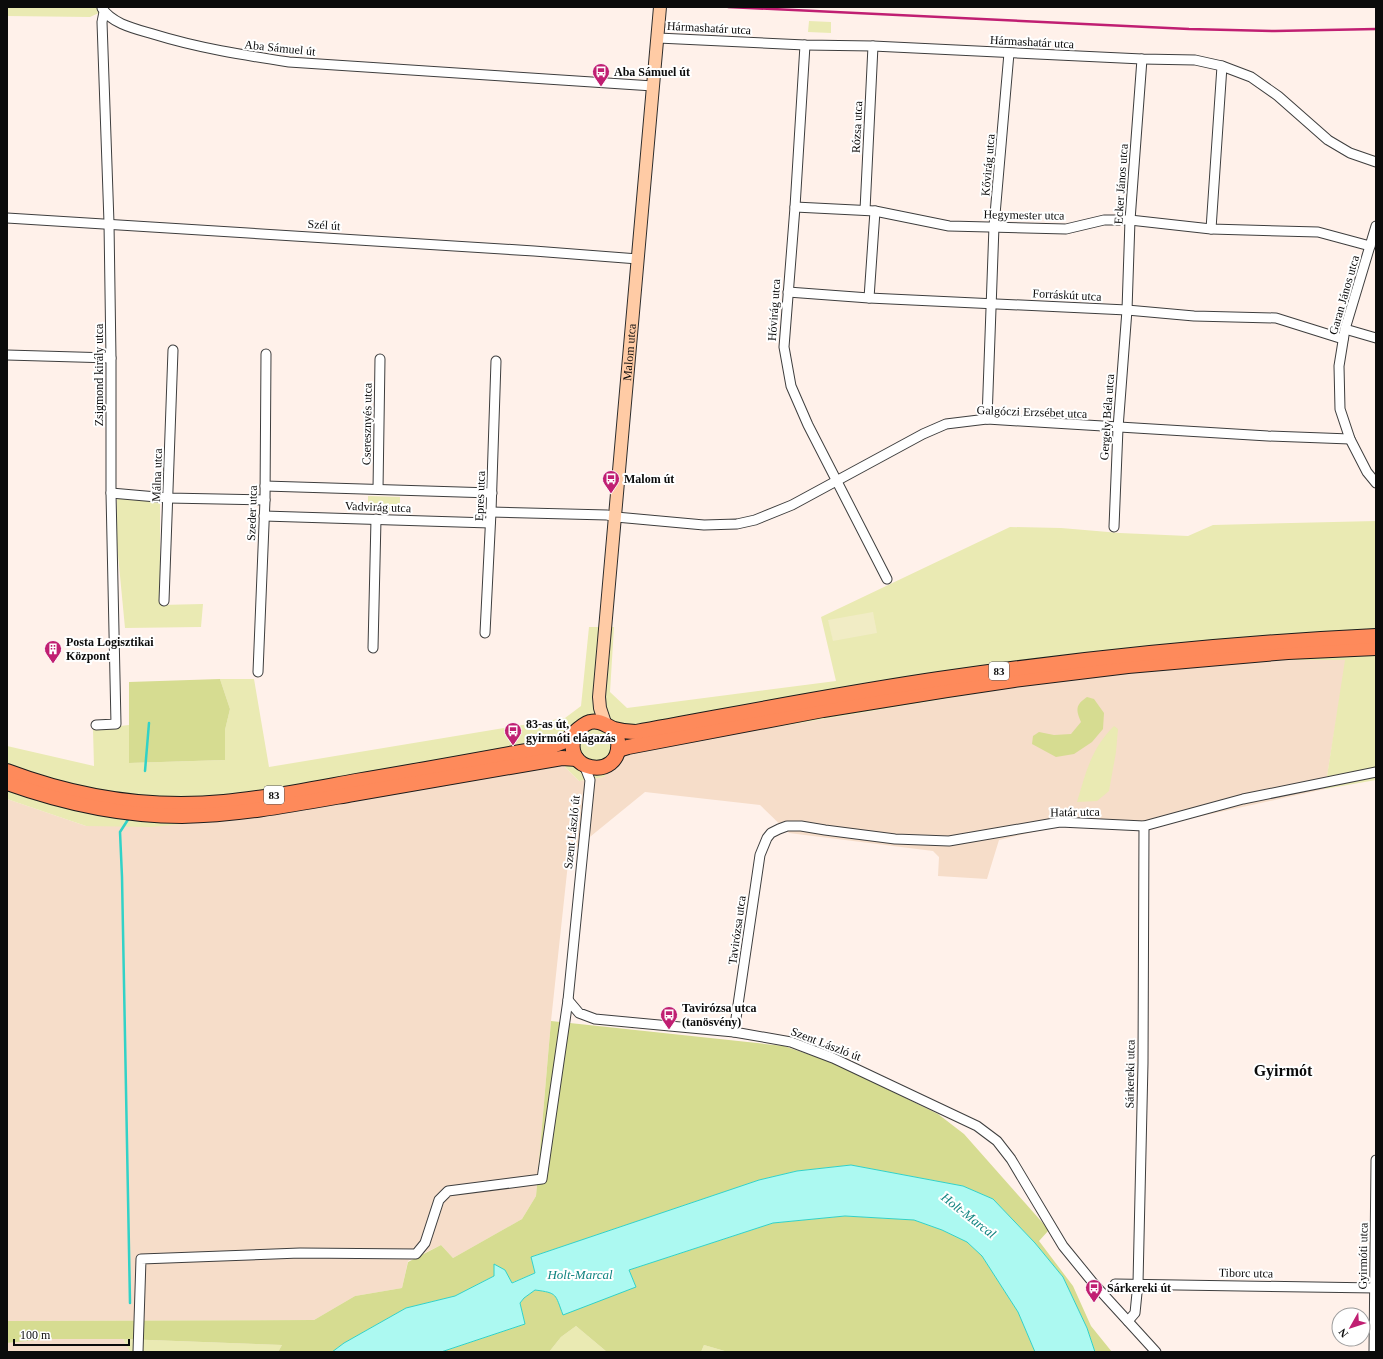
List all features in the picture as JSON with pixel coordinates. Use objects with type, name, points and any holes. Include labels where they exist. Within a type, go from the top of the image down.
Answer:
[{"type":"main road","name":"Malom utca","points":[[599,698],[660,7]]},
{"type":"main road","name":"83","points":[[7,771],[28,779],[60,788],[105,798],[146,803],[224,802],[275,795],[553,746],[565,740],[583,725],[590,722],[598,722],[626,732],[636,732],[938,679],[1125,655],[1293,640],[1376,636]]},
{"type":"main road","name":"83","points":[[618,750],[823,710],[1014,680],[1128,666],[1288,652],[1376,648]]},
{"type":"main road","points":[[590,722],[599,698]]},
{"type":"main road","points":[[599,698],[600,708],[609,726],[617,734],[619,742],[616,757],[611,763],[604,767]]},
{"type":"main road","points":[[577,731],[572,745],[580,762]]},
{"type":"main road","name":"83","points":[[7,783],[38,794],[98,808],[156,815],[181,816],[207,815],[283,806],[562,758],[580,762],[590,768],[604,767]]},
{"type":"street","name":"Aba Sámuel út","points":[[103,9],[114,20],[133,28],[184,44],[232,54],[289,62],[653,86]]},
{"type":"street","name":"Zsigmond király utca","points":[[96,725],[116,724],[111,493],[109,223],[102,22],[103,9]]},
{"type":"street","name":"Hármashatár utca","points":[[658,38],[1195,60],[1222,66],[1251,77],[1278,96],[1328,140],[1350,153],[1376,162]]},
{"type":"street","name":"Hóvirág utca","points":[[805,44],[795,207],[784,347],[791,386],[808,425],[887,579]]},
{"type":"street","name":"Rózsa utca","points":[[865,210],[873,46]]},
{"type":"street","name":"Kővirág utca","points":[[987,419],[994,226],[1009,53]]},
{"type":"street","name":"Ecker János utca","points":[[1127,310],[1130,220],[1142,59]]},
{"type":"street","points":[[1210,230],[1222,66]]},
{"type":"street","name":"Hegymester utca","points":[[795,207],[875,211],[949,226],[1066,229],[1104,220],[1130,220],[1210,230],[1318,232],[1370,246]]},
{"type":"street","points":[[869,298],[875,211]]},
{"type":"street","name":"Szél út","points":[[7,218],[109,223],[638,259]]},
{"type":"street","name":"Garan János utca","points":[[1376,226],[1345,329],[1339,366],[1340,409],[1350,439],[1367,472],[1376,483]]},
{"type":"street","name":"Forráskút utca","points":[[788,292],[869,298],[1127,310],[1194,316],[1276,318],[1343,338]]},
{"type":"street","name":"Gergely Béla utca","points":[[1114,526],[1118,428],[1127,310]]},
{"type":"street","points":[[1345,329],[1376,338]]},
{"type":"street","name":"Málna utca","points":[[164,601],[173,350]]},
{"type":"street","name":"Szeder utca","points":[[258,672],[265,500],[266,354]]},
{"type":"street","points":[[7,355],[111,358]]},
{"type":"street","name":"Cseresznyés utca","points":[[378,489],[380,359]]},
{"type":"street","name":"Epres utca","points":[[485,633],[492,493],[496,360]]},
{"type":"street","name":"Galgóczi Erzsébet utca","points":[[616,517],[704,525],[737,524],[755,520],[792,505],[923,434],[946,424],[987,419],[1118,428],[1350,439]]},
{"type":"street","points":[[265,486],[492,493]]},
{"type":"street","points":[[111,493],[168,498],[265,500]]},
{"type":"street","points":[[491,512],[607,515],[616,517]]},
{"type":"street","name":"Vadvirág utca","points":[[264,516],[490,523]]},
{"type":"street","points":[[373,648],[376,519]]},
{"type":"street","name":"Szent László út","points":[[580,762],[590,780],[568,1000],[579,1013],[595,1019],[734,1032],[791,1042],[833,1058],[977,1126],[988,1133],[1011,1159],[1063,1246],[1094,1284],[1156,1352]]},
{"type":"street","name":"Szent László út","points":[[590,780],[604,767]]},
{"type":"street","name":"Határ utca","points":[[771,834],[787,826],[801,826],[895,838],[949,841],[1060,822],[1144,826],[1243,799],[1376,772]]},
{"type":"street","name":"Sárkereki utca","points":[[1128,1321],[1135,1313],[1138,1283],[1143,1062],[1144,826]]},
{"type":"street","name":"Tavirózsa utca","points":[[734,1032],[760,855],[765,842],[771,834]]},
{"type":"street","points":[[138,1352],[141,1259],[300,1253],[416,1254],[425,1243],[439,1200],[448,1191],[542,1179],[568,1000]]},
{"type":"street","name":"Gyirmóti utca","points":[[1374,1352],[1376,1160]]},
{"type":"street","name":"Tiborc utca","points":[[1115,1284],[1138,1283],[1375,1288]]},
{"type":"shaded area","points":[[873,612],[877,633],[833,641],[828,620]]},
{"type":"shaded area","points":[[1248,660],[1346,660],[1325,789],[1147,828],[1058,826],[999,840],[987,879],[938,876],[939,857],[933,851],[789,833],[760,805],[645,792],[569,854],[551,1021],[536,1196],[522,1219],[453,1258],[441,1245],[408,1261],[402,1288],[355,1296],[314,1320],[7,1321],[7,799],[86,826],[557,759],[579,781],[604,777],[619,753],[1129,668]]},
{"type":"shaded area","points":[[48,1339],[123,1339],[130,1352],[7,1352],[7,1343]]},
{"type":"green space","points":[[7,7],[112,7],[90,17],[7,16]]},
{"type":"green space","points":[[809,21],[831,22],[831,33],[808,32]]},
{"type":"green space","points":[[368,496],[400,497],[400,512],[368,511]]},
{"type":"green space","points":[[117,497],[160,499],[160,605],[203,604],[201,627],[125,628],[116,534]]},
{"type":"green space","points":[[1376,521],[1376,780],[1325,789],[1345,660],[1248,660],[1129,668],[620,753],[604,777],[579,781],[557,759],[244,818],[151,827],[86,826],[7,799],[7,746],[94,766],[93,729],[129,725],[129,763],[225,760],[225,730],[230,709],[220,679],[254,679],[269,767],[565,718],[581,706],[589,627],[614,627],[610,692],[627,708],[836,681],[821,617],[1010,527],[1061,528],[1120,533],[1188,536],[1213,525]]},
{"type":"green space","points":[[220,679],[230,709],[225,730],[225,760],[129,763],[129,682]]},
{"type":"green space","points":[[1087,697],[1094,699],[1104,713],[1103,729],[1092,742],[1074,754],[1056,757],[1032,744],[1033,736],[1039,732],[1054,735],[1071,734],[1081,722],[1078,714],[1078,708],[1080,703]]},
{"type":"green space","points":[[1114,726],[1118,729],[1116,752],[1109,791],[1097,801],[1077,802],[1090,761],[1100,743]]},
{"type":"green space","points":[[551,1021],[784,1046],[834,1063],[938,1114],[964,1134],[1049,1230],[1039,1241],[1073,1286],[1091,1326],[1112,1352],[1095,1352],[1087,1328],[1063,1277],[1035,1243],[993,1199],[963,1186],[851,1165],[797,1171],[759,1180],[531,1257],[535,1273],[511,1283],[505,1270],[494,1265],[494,1276],[455,1296],[406,1308],[344,1343],[332,1352],[278,1352],[282,1345],[123,1339],[48,1339],[7,1343],[7,1321],[314,1320],[355,1296],[402,1288],[408,1262],[441,1245],[453,1258],[522,1219],[536,1196]]},
{"type":"green space","points":[[845,1216],[914,1220],[942,1230],[967,1242],[982,1256],[1018,1312],[1035,1352],[728,1352],[704,1345],[701,1352],[607,1352],[576,1326],[561,1337],[549,1352],[441,1352],[525,1324],[520,1303],[535,1290],[548,1292],[555,1296],[559,1302],[563,1314],[636,1287],[629,1270],[773,1223]]},
{"type":"green space","points":[[576,1326],[607,1352],[549,1352],[561,1337]]},
{"type":"green space","points":[[123,1339],[282,1345],[278,1352],[130,1352]]},
{"type":"green space","points":[[704,1345],[728,1352],[701,1352]]},
{"type":"water","name":"Holt-Marcal","points":[[851,1165],[963,1186],[993,1199],[1035,1243],[1063,1277],[1087,1328],[1095,1352],[1035,1352],[1018,1312],[982,1256],[967,1242],[942,1230],[914,1220],[845,1216],[773,1223],[629,1270],[636,1287],[563,1315],[555,1296],[548,1292],[535,1290],[520,1303],[525,1324],[441,1352],[332,1352],[344,1343],[406,1308],[455,1296],[494,1276],[494,1264],[505,1270],[512,1283],[535,1273],[531,1257],[759,1180],[797,1171]]},
{"type":"waterway","points":[[145,771],[149,723]]},
{"type":"waterway","points":[[129,818],[120,832],[130,1303]]},
{"type":"railway","points":[[728,7],[1189,29],[1275,31],[1376,29]]},
{"type":"place","name":"Aba Sámuel út","points":[[601,87]]},
{"type":"place","name":"Malom út","points":[[611,494]]},
{"type":"place","name":"Posta Logisztikai Központ","points":[[53,664]]},
{"type":"place","name":"83-as út, gyirmóti elágazás","points":[[513,746]]},
{"type":"place","name":"Tavirózsa utca (tanösvény)","points":[[669,1030]]},
{"type":"place","name":"Sárkereki út","points":[[1094,1303]]},
{"type":"district","name":"Gyirmót","points":[[1283,1070]]}]
